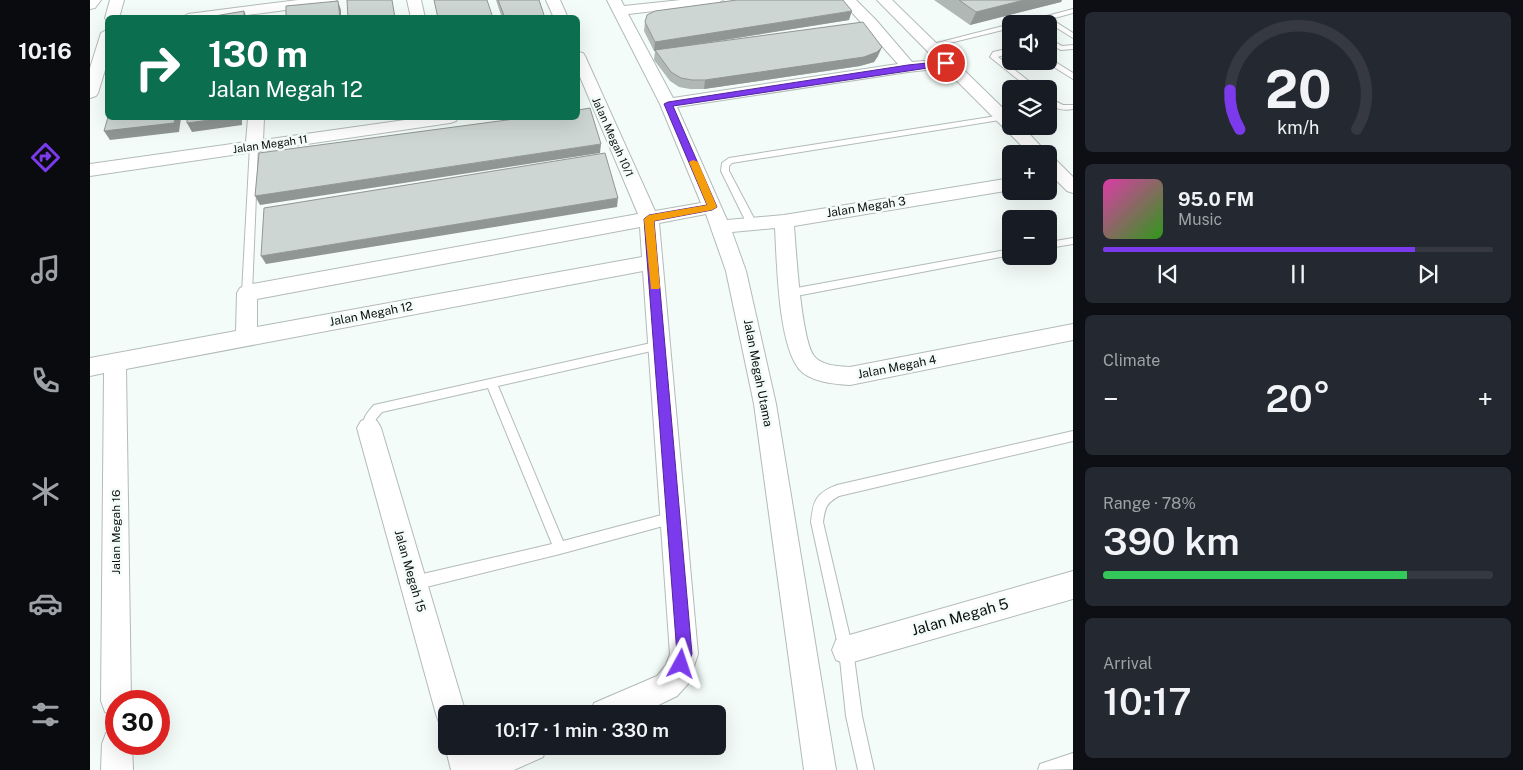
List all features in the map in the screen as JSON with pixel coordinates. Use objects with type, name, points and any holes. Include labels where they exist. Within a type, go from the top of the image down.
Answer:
[{"type":"street","points":[[90,5],[94,0]]},
{"type":"street","points":[[113,15],[117,0]]},
{"type":"street","points":[[211,15],[330,0]]},
{"type":"street","points":[[414,0],[417,15]]},
{"type":"street","points":[[553,0],[560,15]]},
{"type":"street","points":[[618,6],[716,0]]},
{"type":"street","points":[[848,0],[866,24],[908,67]]},
{"type":"street","points":[[884,0],[1002,116]]},
{"type":"street","name":"Jalan Megah Utama","points":[[618,6],[649,55],[717,217],[736,271],[765,404],[820,770]]},
{"type":"street","points":[[90,93],[105,43]]},
{"type":"street","name":"Jalan Megah 10/1","points":[[580,60],[649,219],[684,654],[678,674],[667,686],[625,705]]},
{"type":"street","points":[[668,104],[908,67],[946,63]]},
{"type":"street","points":[[580,99],[596,96]]},
{"type":"street","points":[[254,146],[256,120]]},
{"type":"street","name":"Jalan Megah 11","points":[[90,170],[430,120]]},
{"type":"street","points":[[1021,135],[1031,145]]},
{"type":"street","name":"Jalan Megah 3","points":[[717,217],[752,224],[784,221],[1002,185]]},
{"type":"street","points":[[246,338],[247,293],[649,219],[717,217]]},
{"type":"street","name":"Jalan Megah 4","points":[[784,221],[794,328],[806,362],[819,372],[850,376],[1073,332]]},
{"type":"street","name":"Jalan Megah 12","points":[[90,367],[653,262]]},
{"type":"street","name":"Jalan Megah 16","points":[[115,362],[116,690]]},
{"type":"street","name":"Jalan Megah 15","points":[[369,428],[448,705]]},
{"type":"street","name":"Jalan Megah 5","points":[[846,650],[1073,585]]},
{"type":"street","points":[[117,755],[117,770]]},
{"type":"street","points":[[463,755],[467,770]]},
{"type":"street","points":[[478,770],[512,755]]},
{"type":"lane","points":[[1057,15],[1073,11]]},
{"type":"lane","points":[[1057,26],[1073,36]]},
{"type":"lane","points":[[929,46],[1002,28]]},
{"type":"lane","points":[[1057,46],[1060,48],[1073,47]]},
{"type":"lane","points":[[1002,52],[996,54],[994,57],[1002,63]]},
{"type":"lane","points":[[1057,66],[1073,77]]},
{"type":"lane","points":[[1011,70],[1023,80]]},
{"type":"lane","points":[[1057,106],[1073,107]]},
{"type":"lane","points":[[752,224],[725,171],[725,165],[730,161],[1002,124]]},
{"type":"lane","points":[[247,293],[254,146]]},
{"type":"lane","points":[[1057,244],[1073,241]]},
{"type":"lane","points":[[791,294],[1002,254]]},
{"type":"lane","points":[[369,428],[370,417],[378,408],[660,345]]},
{"type":"lane","points":[[491,383],[560,548]]},
{"type":"lane","points":[[866,770],[854,716],[846,650],[817,522],[819,506],[825,497],[837,491],[1073,436]]},
{"type":"lane","points":[[414,583],[674,518]]},
{"type":"lane","points":[[1046,770],[1073,761]]},
{"type":"building","points":[[347,0],[392,0],[394,15],[348,15]]},
{"type":"building","points":[[434,0],[487,0],[492,15],[437,15]]},
{"type":"building","points":[[498,0],[539,0],[544,15],[504,15]]},
{"type":"building","points":[[737,0],[843,0],[852,11],[655,42],[645,22],[647,15],[655,11]]},
{"type":"building","points":[[959,0],[1024,0],[976,12]]},
{"type":"building","points":[[338,1],[340,15],[286,15],[286,6]]},
{"type":"building","points":[[244,11],[244,15],[221,15]]},
{"type":"building","points":[[863,22],[882,47],[877,52],[864,57],[705,80],[681,78],[671,72],[655,50]]},
{"type":"building","points":[[590,108],[601,144],[255,196],[259,153],[507,120],[580,120],[580,110]]},
{"type":"building","points":[[107,120],[175,120],[174,123],[104,131]]},
{"type":"building","points":[[187,120],[209,120],[187,123]]},
{"type":"building","points":[[605,153],[618,198],[261,256],[264,208]]},
{"type":"slow traffic","points":[[655,287],[649,219],[712,207],[693,162]]},
{"type":"route","points":[[681,664],[684,654],[649,219],[712,207],[668,104],[908,67],[946,63]]}]
